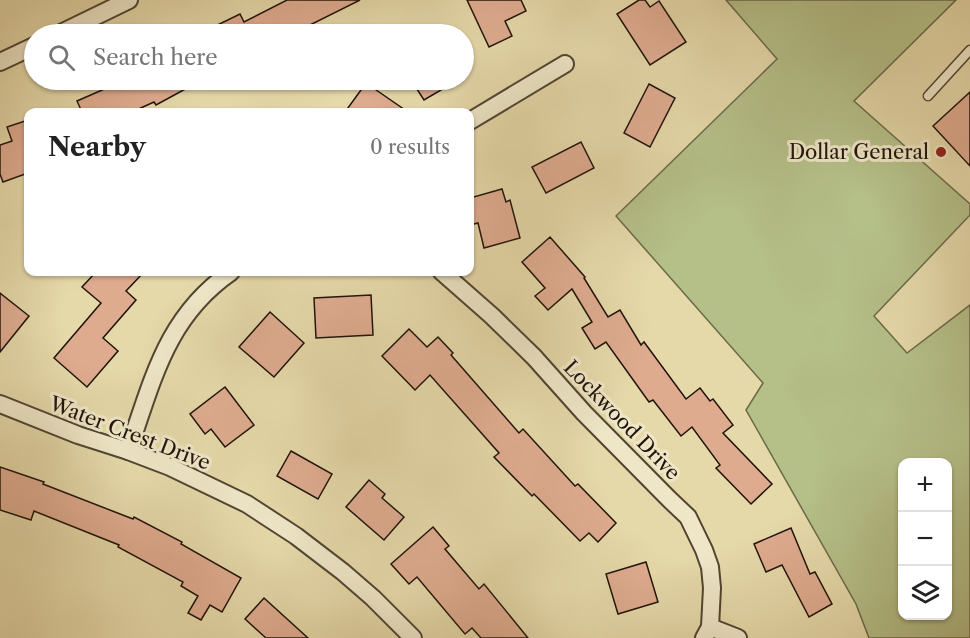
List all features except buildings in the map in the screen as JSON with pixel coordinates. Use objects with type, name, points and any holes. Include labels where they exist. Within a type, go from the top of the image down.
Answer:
[{"type":"street","points":[[80,24],[129,0]]},
{"type":"street","points":[[0,62],[24,51]]},
{"type":"street","points":[[474,119],[565,64]]},
{"type":"street","points":[[128,450],[171,336],[205,292],[226,276]]},
{"type":"street","name":"Lockwood Drive","points":[[447,276],[534,357],[584,413],[688,517],[710,567],[712,588],[707,633],[738,638]]},
{"type":"street","name":"Water Crest Drive","points":[[0,405],[78,435],[128,450],[170,467],[247,504],[296,536],[343,572],[373,598],[412,638]]},
{"type":"lane","points":[[928,96],[970,50]]},
{"type":"green space","points":[[726,0],[956,0],[854,101],[970,204],[970,215],[874,316],[907,353],[970,305],[970,638],[869,638],[856,604],[746,410],[763,383],[616,216],[777,59]]},
{"type":"place","name":"Dollar General","points":[[941,152]]}]
